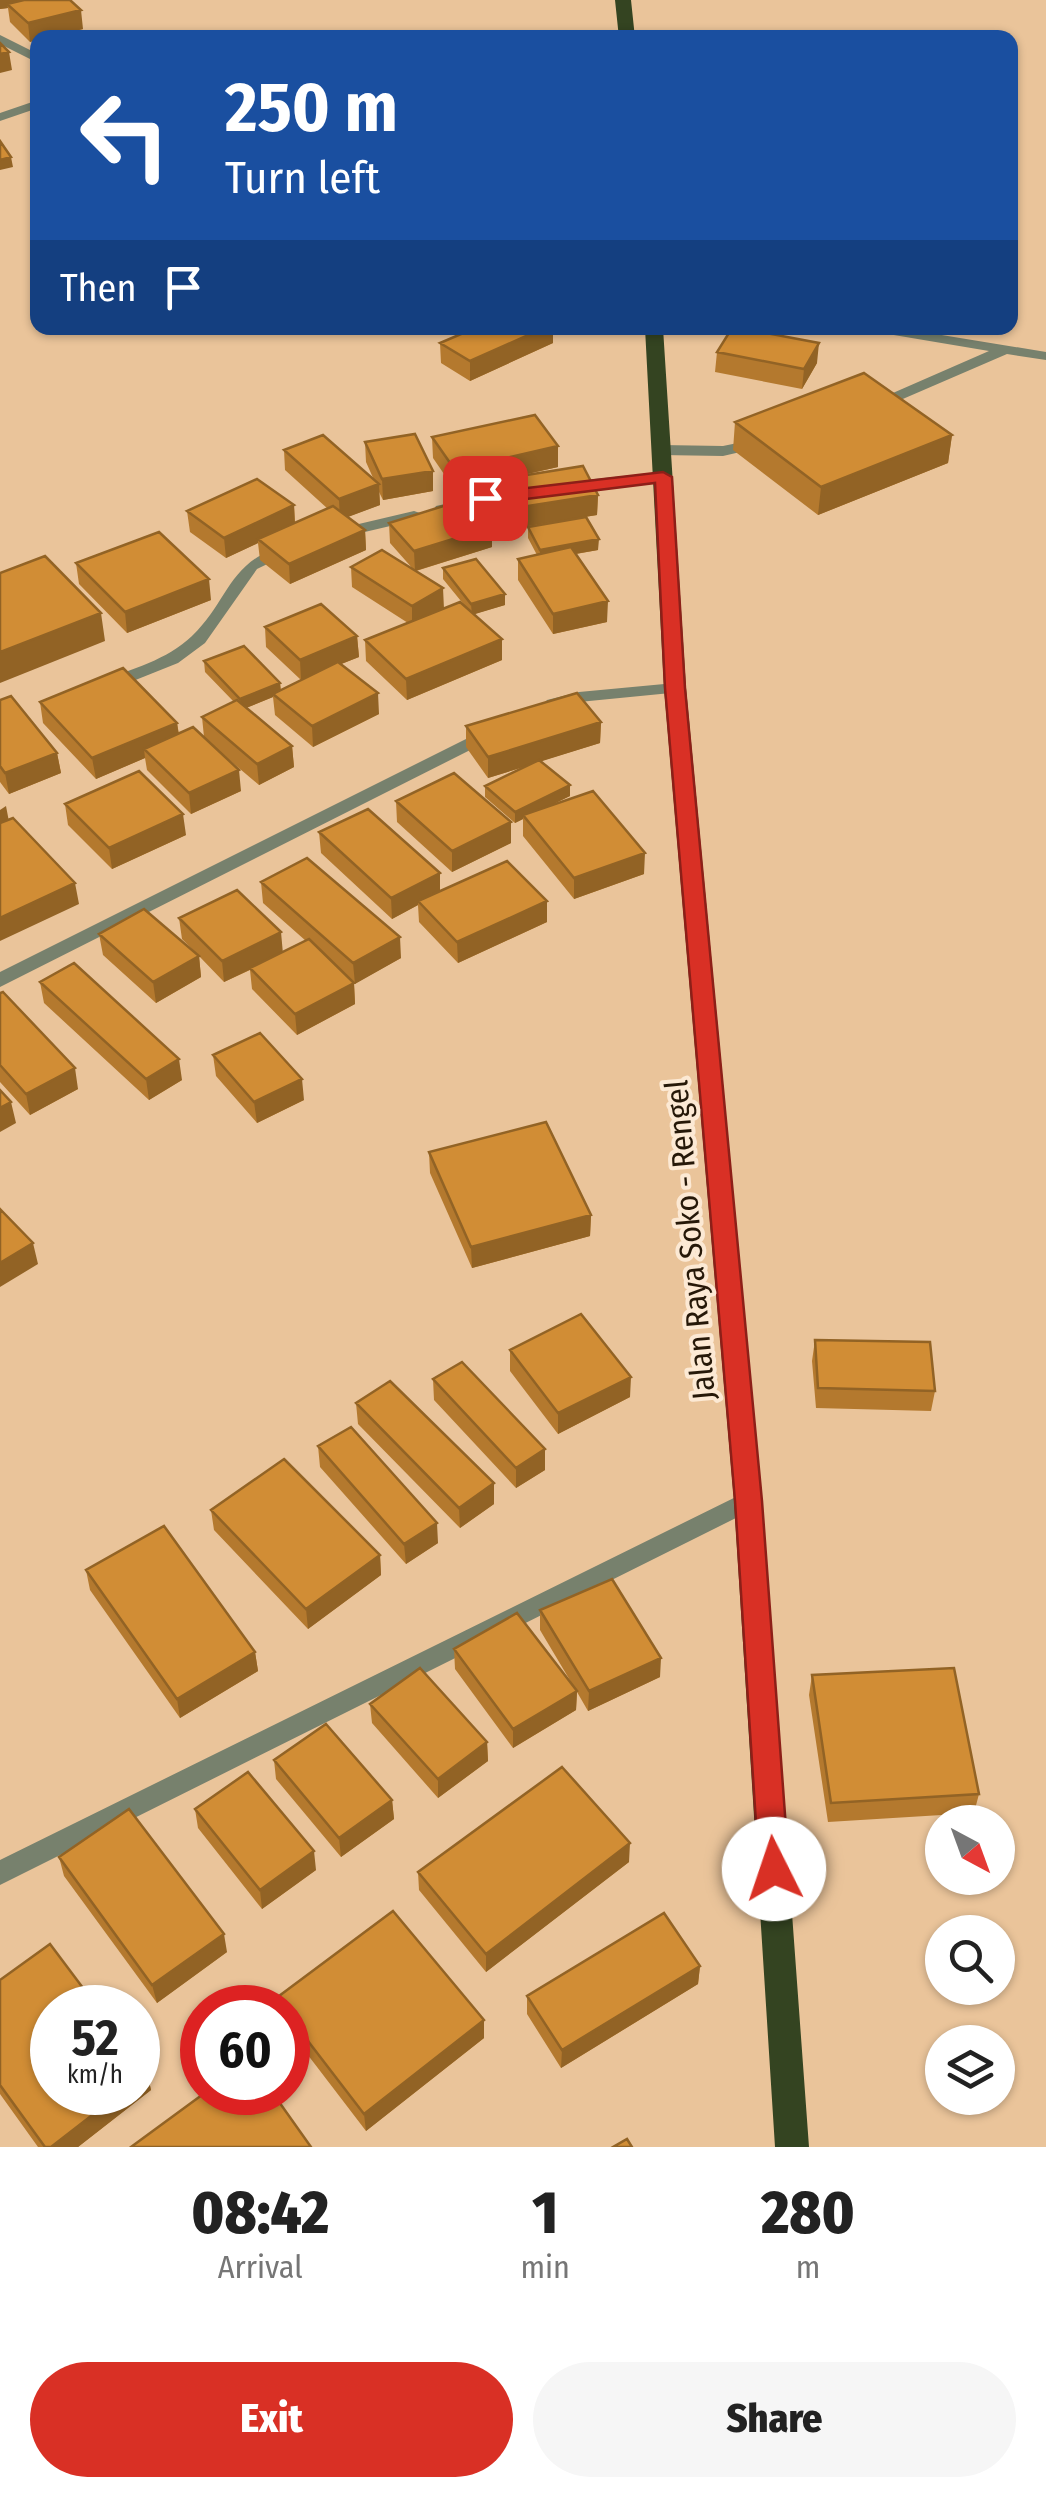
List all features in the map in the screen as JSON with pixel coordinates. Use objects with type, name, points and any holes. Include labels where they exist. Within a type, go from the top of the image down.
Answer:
[{"type":"main road","points":[[623,0],[627,30]]},
{"type":"main road","name":"Jalan Raya Soko - Rengel","points":[[654,335],[675,688],[748,1501],[792,2147]]},
{"type":"street","points":[[0,39],[30,56]]},
{"type":"street","points":[[0,117],[30,107]]},
{"type":"street","points":[[919,335],[1046,356]]},
{"type":"street","points":[[864,410],[1006,349]]},
{"type":"street","points":[[324,537],[508,494],[771,440]]},
{"type":"street","points":[[90,692],[172,659],[198,639],[250,566],[306,542]]},
{"type":"street","points":[[537,708],[578,697],[675,688]]},
{"type":"street","points":[[0,980],[507,724]]},
{"type":"street","points":[[0,1872],[748,1501]]},
{"type":"building","points":[[70,0],[81,10],[28,23],[7,4]]},
{"type":"building","points":[[0,141],[11,157],[0,160]]},
{"type":"building","points":[[459,335],[528,335],[470,361],[440,343]]},
{"type":"building","points":[[728,335],[776,335],[819,343],[804,369],[717,352]]},
{"type":"building","points":[[864,373],[952,435],[821,487],[735,422]]},
{"type":"building","points":[[535,415],[558,446],[455,470],[432,437]]},
{"type":"building","points":[[415,434],[433,471],[382,479],[365,442]]},
{"type":"building","points":[[323,435],[379,484],[339,499],[284,450]]},
{"type":"building","points":[[583,466],[598,495],[509,509],[496,480]]},
{"type":"building","points":[[257,479],[294,505],[224,538],[187,511]]},
{"type":"building","points":[[466,499],[492,527],[414,551],[389,523]]},
{"type":"building","points":[[333,506],[365,530],[289,564],[258,539]]},
{"type":"building","points":[[586,517],[599,539],[540,550],[528,527]]},
{"type":"building","points":[[159,532],[209,579],[125,612],[76,563]]},
{"type":"building","points":[[571,547],[608,601],[553,614],[518,559]]},
{"type":"building","points":[[382,550],[443,588],[412,606],[351,567]]},
{"type":"building","points":[[45,556],[101,613],[0,652],[0,573]]},
{"type":"building","points":[[476,559],[505,594],[471,604],[443,568]]},
{"type":"building","points":[[460,602],[502,639],[406,679],[365,640]]},
{"type":"building","points":[[321,604],[357,636],[300,660],[265,627]]},
{"type":"building","points":[[244,646],[280,683],[240,699],[204,661]]},
{"type":"building","points":[[338,662],[378,693],[312,726],[273,694]]},
{"type":"building","points":[[123,668],[177,723],[92,758],[40,702]]},
{"type":"building","points":[[577,693],[601,722],[488,757],[466,726]]},
{"type":"building","points":[[11,696],[57,753],[5,773],[0,766],[0,700]]},
{"type":"building","points":[[237,700],[292,746],[257,764],[202,717]]},
{"type":"building","points":[[193,727],[239,770],[189,793],[144,749]]},
{"type":"building","points":[[539,760],[570,785],[515,812],[485,786]]},
{"type":"building","points":[[139,771],[183,814],[109,848],[65,804]]},
{"type":"building","points":[[454,773],[511,822],[452,851],[396,801]]},
{"type":"building","points":[[593,791],[645,853],[574,878],[523,815]]},
{"type":"building","points":[[368,809],[440,873],[391,898],[319,832]]},
{"type":"building","points":[[13,818],[75,883],[0,918],[0,823]]},
{"type":"building","points":[[307,858],[400,937],[353,963],[261,882]]},
{"type":"building","points":[[507,861],[547,901],[457,942],[418,901]]},
{"type":"building","points":[[237,890],[281,932],[222,961],[179,918]]},
{"type":"building","points":[[144,909],[199,956],[153,982],[99,934]]},
{"type":"building","points":[[309,939],[354,983],[295,1014],[250,968]]},
{"type":"building","points":[[74,963],[179,1059],[146,1079],[40,982]]},
{"type":"building","points":[[3,992],[75,1068],[26,1094],[0,1065]]},
{"type":"building","points":[[260,1033],[302,1079],[254,1102],[213,1055]]},
{"type":"building","points":[[0,1090],[11,1102],[0,1108]]},
{"type":"building","points":[[546,1122],[591,1215],[471,1247],[429,1152]]},
{"type":"building","points":[[0,1209],[33,1243],[0,1263]]},
{"type":"building","points":[[581,1314],[631,1377],[558,1413],[510,1350]]},
{"type":"building","points":[[815,1340],[930,1342],[935,1391],[818,1388]]},
{"type":"building","points":[[462,1362],[545,1449],[516,1468],[433,1379]]},
{"type":"building","points":[[390,1381],[494,1483],[459,1508],[356,1403]]},
{"type":"building","points":[[351,1427],[437,1523],[404,1544],[318,1446]]},
{"type":"building","points":[[284,1459],[380,1555],[306,1609],[211,1510]]},
{"type":"building","points":[[164,1526],[255,1652],[177,1699],[86,1570]]},
{"type":"building","points":[[612,1579],[661,1658],[589,1691],[540,1610]]},
{"type":"building","points":[[517,1613],[577,1691],[513,1729],[454,1649]]},
{"type":"building","points":[[420,1668],[487,1742],[438,1779],[370,1704]]},
{"type":"building","points":[[954,1668],[979,1794],[831,1803],[812,1675]]},
{"type":"building","points":[[326,1724],[392,1800],[339,1838],[274,1760]]},
{"type":"building","points":[[562,1767],[630,1843],[486,1954],[418,1872]]},
{"type":"building","points":[[248,1772],[314,1851],[260,1890],[195,1809]]},
{"type":"building","points":[[129,1809],[224,1934],[152,1985],[59,1857]]},
{"type":"building","points":[[393,1911],[484,2020],[364,2114],[310,2044],[310,1985],[294,1985]]},
{"type":"building","points":[[664,1913],[700,1966],[562,2050],[527,1996]]},
{"type":"building","points":[[50,1944],[81,1985],[30,1985],[30,2115],[92,2115],[51,2147],[45,2147],[0,2085],[0,1980]]},
{"type":"building","points":[[180,2111],[180,2115],[288,2115],[311,2147],[131,2147]]},
{"type":"building","points":[[627,2139],[632,2147],[613,2147]]},
{"type":"route","points":[[485,498],[663,477],[675,688],[748,1501],[774,1869]]}]
